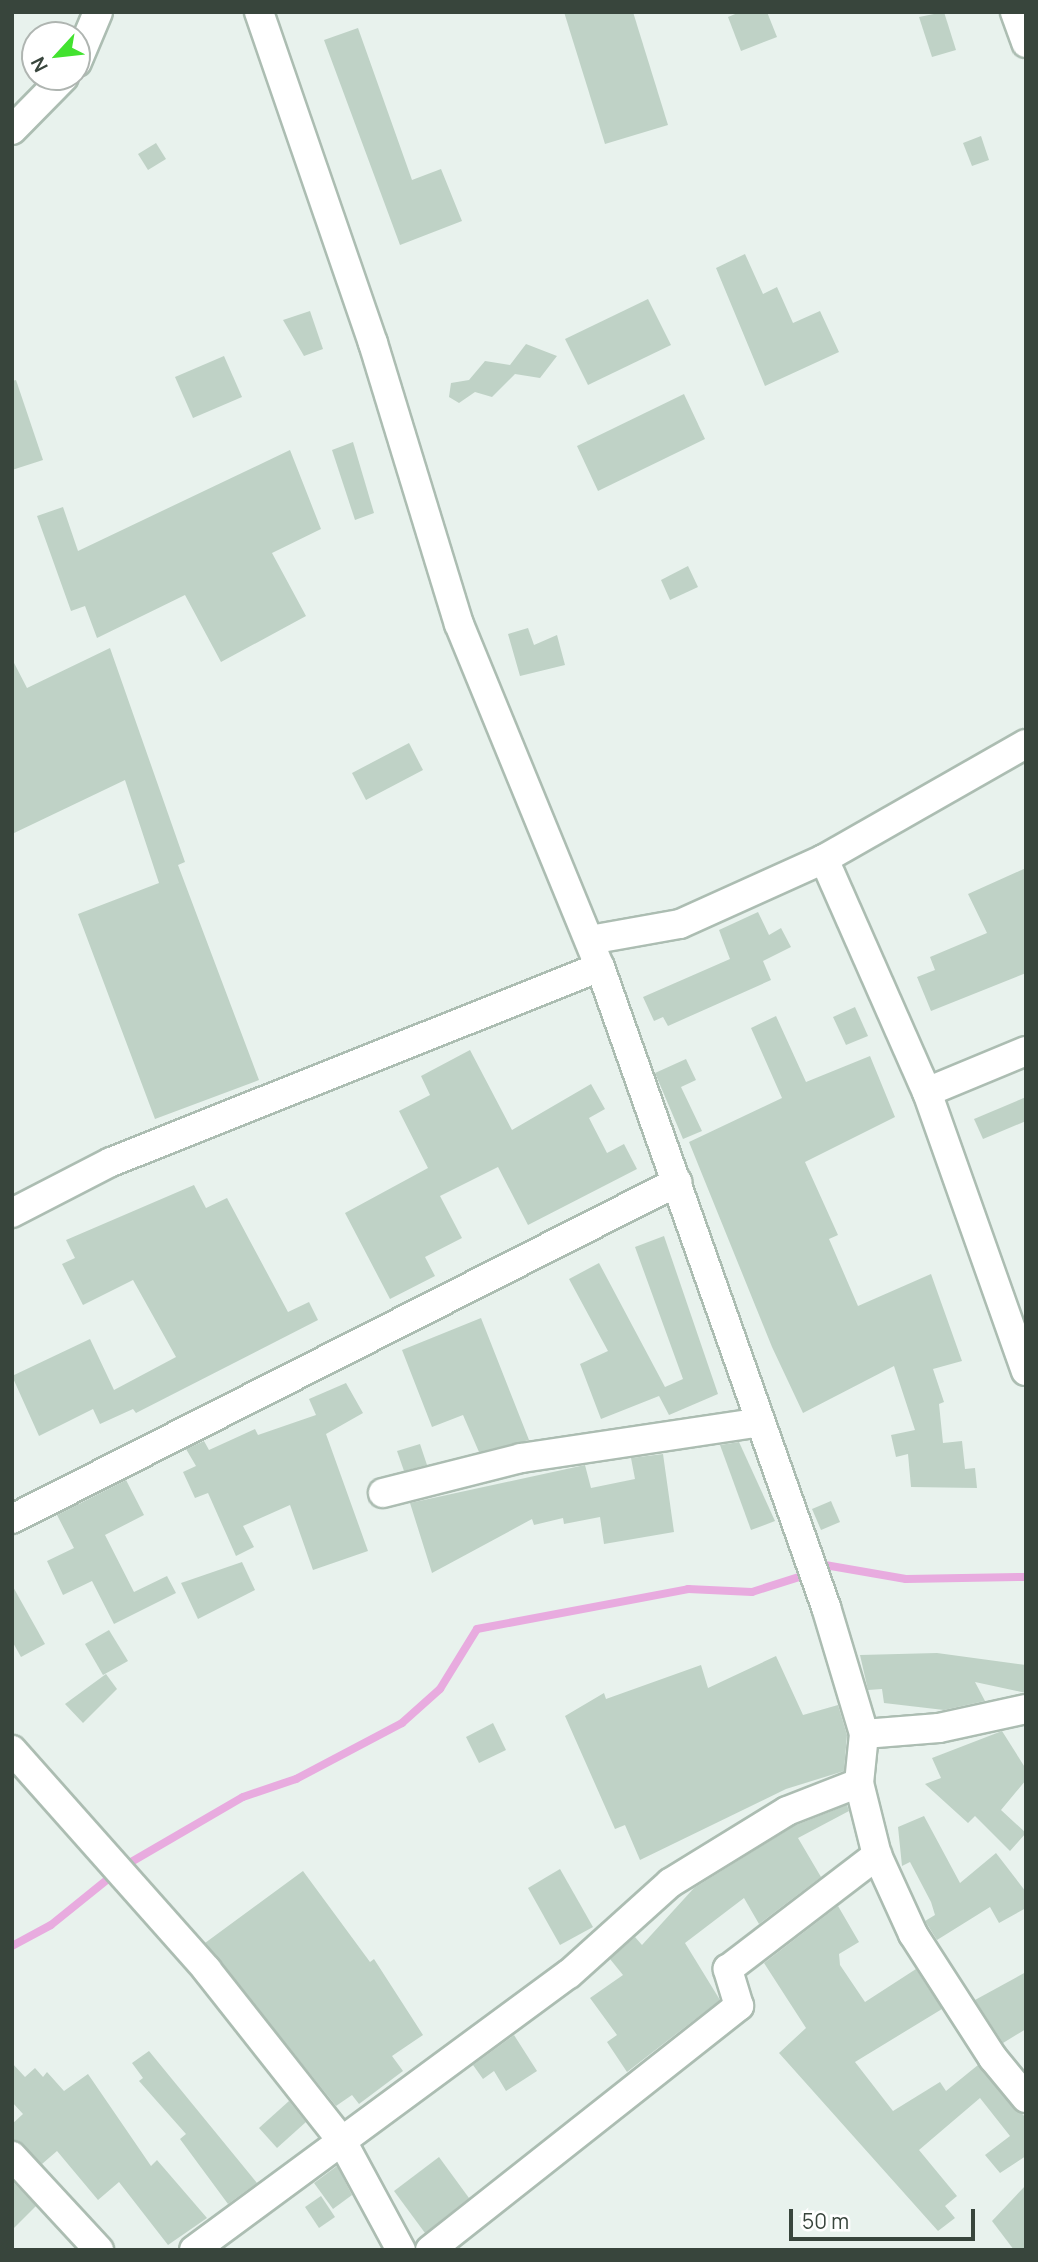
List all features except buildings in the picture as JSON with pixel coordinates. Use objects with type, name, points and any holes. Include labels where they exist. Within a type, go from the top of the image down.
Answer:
[{"type":"street","points":[[91,29],[98,12]]},
{"type":"street","points":[[259,12],[373,343],[459,624],[590,940],[677,1182],[756,1423],[822,1594],[864,1734],[859,1783],[877,1855],[913,1934],[993,2058],[1026,2098]]},
{"type":"street","points":[[1015,12],[1026,43]]},
{"type":"street","points":[[12,130],[50,91]]},
{"type":"street","points":[[590,940],[680,924],[824,859],[1026,744]]},
{"type":"street","points":[[824,859],[927,1092],[1026,1371]]},
{"type":"street","points":[[12,1213],[111,1162],[600,967]]},
{"type":"street","points":[[927,1092],[1026,1051]]},
{"type":"street","points":[[12,1519],[677,1182]]},
{"type":"street","points":[[383,1493],[521,1458],[756,1423]]},
{"type":"street","points":[[864,1734],[951,1726],[1026,1709]]},
{"type":"street","points":[[12,1750],[207,1970],[342,2141],[401,2250]]},
{"type":"street","points":[[194,2250],[569,1974],[670,1883],[787,1811],[859,1783]]},
{"type":"street","points":[[430,2250],[739,2006],[728,1969],[877,1855]]},
{"type":"street","points":[[12,2156],[99,2250]]},
{"type":"waterway","points":[[825,1565],[906,1579],[1026,1577]]},
{"type":"waterway","points":[[126,1865],[243,1797],[296,1779],[402,1723],[440,1689],[477,1629],[688,1589],[752,1592],[799,1577]]},
{"type":"waterway","points":[[12,1946],[51,1925],[108,1879]]}]
